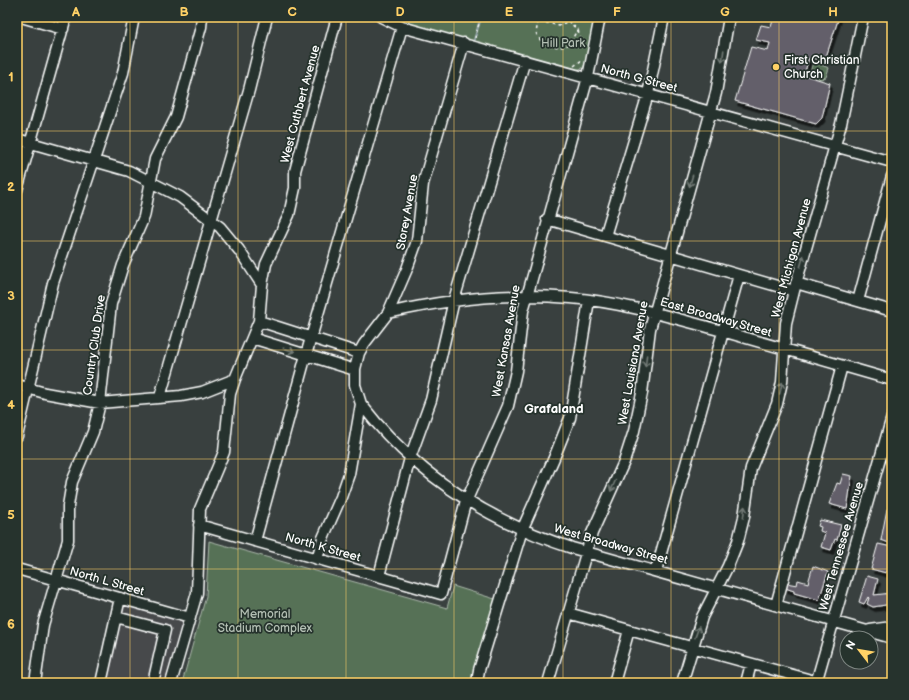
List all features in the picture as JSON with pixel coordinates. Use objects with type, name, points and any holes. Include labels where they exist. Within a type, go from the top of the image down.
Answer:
[{"type":"street","points":[[21,17],[63,29]]},
{"type":"street","points":[[17,190],[66,17]]},
{"type":"street","points":[[17,436],[56,271],[123,73],[134,17]]},
{"type":"street","name":"Country Club Drive","points":[[36,683],[42,625],[68,540],[68,506],[72,482],[93,432],[100,402],[111,304],[123,265],[144,217],[156,160],[176,117],[201,26],[202,17]]},
{"type":"street","points":[[160,398],[251,82],[268,17]]},
{"type":"street","name":"West Cuthbert Avenue","points":[[171,682],[197,593],[200,509],[224,452],[230,394],[234,379],[259,321],[262,285],[266,264],[289,215],[295,188],[295,171],[337,17]]},
{"type":"street","name":"North G Street","points":[[381,17],[402,27],[588,77],[892,162]]},
{"type":"street","name":"West Kansas Avenue","points":[[441,594],[467,500],[508,406],[516,371],[521,322],[526,296],[588,77],[600,17]]},
{"type":"street","points":[[605,236],[648,94],[664,17]]},
{"type":"street","name":"West Louisiana Avenue","points":[[548,683],[586,551],[598,516],[624,462],[634,431],[642,393],[648,343],[654,312],[721,72],[729,17]]},
{"type":"street","name":"West Michigan Avenue","points":[[682,683],[702,617],[738,541],[744,517],[750,468],[777,404],[782,382],[786,323],[841,124],[863,17]]},
{"type":"street","points":[[255,541],[306,355],[402,27]]},
{"type":"street","name":"Storey Avenue","points":[[317,559],[322,538],[341,497],[349,474],[361,404],[355,385],[355,370],[359,353],[364,344],[388,313],[417,241],[423,184],[468,44]]},
{"type":"street","points":[[379,576],[410,458],[431,400],[454,300],[525,60]]},
{"type":"street","points":[[17,139],[129,171],[180,197],[220,227],[239,250],[262,285]]},
{"type":"street","points":[[858,301],[892,176]]},
{"type":"street","points":[[547,219],[740,275],[858,301],[892,311]]},
{"type":"street","points":[[656,571],[740,275]]},
{"type":"street","name":"East Broadway Street","points":[[388,313],[454,300],[490,296],[526,296],[589,300],[654,312],[892,380]]},
{"type":"street","points":[[477,683],[479,670],[522,530],[570,418],[589,300]]},
{"type":"street","points":[[259,321],[359,353]]},
{"type":"street","points":[[252,338],[355,370]]},
{"type":"street","points":[[776,605],[842,366]]},
{"type":"street","points":[[17,385],[100,402],[160,398],[202,392],[234,379]]},
{"type":"street","name":"West Broadway Street","points":[[361,404],[379,427],[410,458],[437,480],[467,500],[522,530],[544,539],[861,630]]},
{"type":"street","name":"West Tennessee Avenue","points":[[818,682],[833,622],[892,417]]},
{"type":"street","name":"North K Street","points":[[199,525],[441,594]]},
{"type":"street","name":"North L Street","points":[[17,569],[190,618]]},
{"type":"street","points":[[100,683],[120,598]]},
{"type":"street","points":[[135,622],[140,604]]},
{"type":"street","points":[[568,613],[818,682]]},
{"type":"street","points":[[116,617],[164,629],[166,631],[154,680],[171,682]]},
{"type":"street","points":[[872,630],[892,627]]},
{"type":"street","points":[[614,683],[629,630]]},
{"type":"street","name":"West Broadway Street","points":[[879,635],[892,638]]},
{"type":"street","points":[[163,642],[182,646]]},
{"type":"street","points":[[746,683],[751,664]]},
{"type":"path","points":[[473,17],[480,20],[516,18],[547,22],[559,26],[568,21],[569,17]]},
{"type":"path","points":[[468,44],[480,20]]},
{"type":"path","points":[[568,21],[578,30],[581,41],[588,42],[588,39]]},
{"type":"path","points":[[538,22],[536,33],[543,42],[561,47],[566,47],[571,42],[578,30]]},
{"type":"path","points":[[571,66],[579,62],[583,57]]},
{"type":"shaded area","points":[[121,598],[189,618],[170,683],[101,683]]},
{"type":"green space","name":"Hill Park","points":[[386,17],[596,17],[589,54],[583,68],[568,72]]},
{"type":"green space","points":[[813,62],[829,68],[826,77],[821,79],[813,76],[814,73],[810,72]]},
{"type":"green space","name":"Memorial Stadium Complex","points":[[209,541],[447,608],[453,586],[498,600],[476,683],[182,683],[206,596]]},
{"type":"building","name":"First Christian Church","points":[[774,17],[839,17],[825,60],[809,58],[804,75],[830,83],[822,118],[816,124],[735,101],[751,47],[768,51],[770,43],[756,40],[761,25],[771,27]]},
{"type":"building","points":[[843,474],[852,476],[847,509],[829,504],[837,483],[840,484]]},
{"type":"building","points":[[887,509],[892,510],[892,544],[881,540]]},
{"type":"building","points":[[820,520],[841,525],[837,540],[835,539],[831,550],[821,547],[825,533],[820,531],[821,527],[818,526]]},
{"type":"building","points":[[878,544],[892,547],[888,562],[891,563],[889,572],[886,571],[886,573],[871,569]]},
{"type":"building","points":[[813,566],[828,572],[819,600],[794,593],[794,591],[785,588],[786,583],[797,585],[798,580],[808,583]]},
{"type":"building","points":[[867,576],[878,579],[874,595],[892,593],[892,604],[873,607],[867,604],[868,597],[864,604],[859,602]]},
{"type":"waterway","points":[[473,44],[481,17]]},
{"type":"place","name":"First Christian Church","points":[[776,67]]},
{"type":"district","name":"Grafaland","points":[[554,408]]}]
